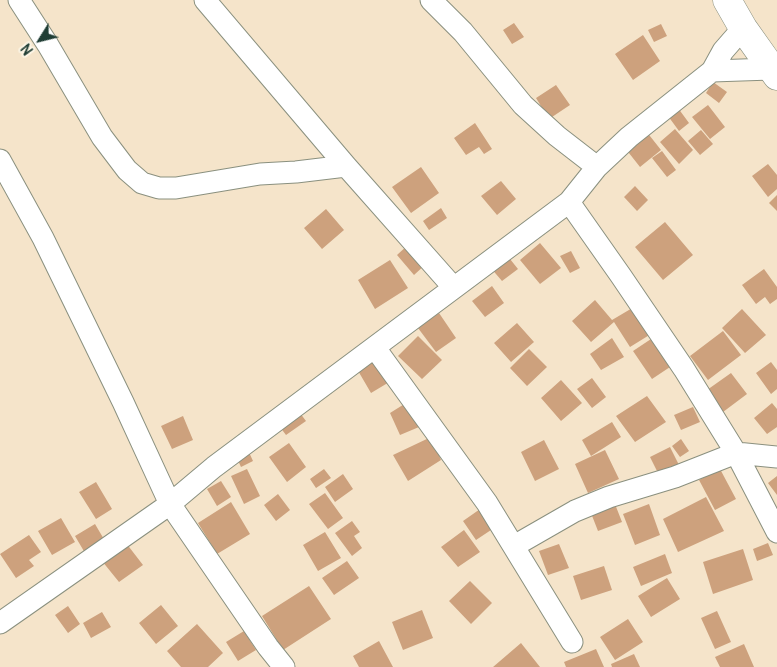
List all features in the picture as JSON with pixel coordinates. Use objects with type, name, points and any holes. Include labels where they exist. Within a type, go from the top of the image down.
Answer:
[{"type":"street","points":[[19,0],[102,137],[127,170],[142,183],[159,188],[176,188],[260,174],[346,166]]},
{"type":"street","points":[[205,0],[346,166],[454,288]]},
{"type":"street","points":[[431,0],[463,32],[523,105],[557,136],[596,167]]},
{"type":"street","points":[[727,0],[743,28],[774,73]]},
{"type":"street","points":[[0,623],[170,504],[221,461],[569,202],[596,167],[712,71],[723,50],[743,28]]},
{"type":"street","points":[[712,71],[774,73]]},
{"type":"street","points":[[0,160],[43,238],[123,402],[170,504],[268,647],[284,667]]},
{"type":"street","points":[[569,202],[678,361],[736,453],[777,532]]},
{"type":"street","points":[[374,348],[486,503],[572,642]]},
{"type":"street","points":[[514,546],[575,511],[609,497],[675,477],[736,453],[777,457]]},
{"type":"building","points":[[514,23],[524,37],[512,44],[503,30]]},
{"type":"building","points":[[661,24],[667,36],[654,42],[648,30]]},
{"type":"building","points":[[643,35],[660,61],[633,80],[615,54]]},
{"type":"building","points":[[713,82],[727,92],[719,103],[706,93]]},
{"type":"building","points":[[556,85],[570,105],[549,119],[536,98]]},
{"type":"building","points":[[708,105],[725,127],[710,139],[692,117]]},
{"type":"building","points":[[678,108],[689,123],[679,131],[668,116]]},
{"type":"building","points":[[475,123],[492,149],[484,154],[479,147],[466,155],[454,138]]},
{"type":"building","points":[[675,129],[693,150],[679,164],[660,142]]},
{"type":"building","points":[[701,130],[713,144],[700,155],[688,141]]},
{"type":"building","points":[[646,131],[661,150],[640,167],[625,148]]},
{"type":"building","points":[[662,151],[676,170],[667,177],[652,158]]},
{"type":"building","points":[[768,164],[777,175],[777,189],[768,197],[752,176]]},
{"type":"building","points":[[421,167],[439,193],[411,213],[392,187]]},
{"type":"building","points":[[501,181],[516,199],[497,215],[481,196]]},
{"type":"building","points":[[635,186],[648,200],[637,211],[624,197]]},
{"type":"building","points":[[777,195],[777,211],[769,203]]},
{"type":"building","points":[[441,208],[447,218],[429,230],[423,221]]},
{"type":"building","points":[[326,209],[344,230],[322,249],[304,228]]},
{"type":"building","points":[[665,222],[693,255],[663,280],[635,247]]},
{"type":"building","points":[[540,243],[561,268],[540,284],[520,260]]},
{"type":"building","points":[[409,244],[426,264],[414,275],[397,255]]},
{"type":"building","points":[[571,251],[580,268],[570,273],[560,256]]},
{"type":"building","points":[[506,254],[518,269],[502,281],[490,267]]},
{"type":"building","points":[[390,260],[408,288],[375,309],[358,280]]},
{"type":"building","points":[[764,269],[777,287],[777,299],[770,304],[765,297],[756,304],[742,285]]},
{"type":"building","points":[[492,286],[504,303],[485,317],[472,301]]},
{"type":"building","points":[[595,300],[612,320],[634,307],[651,334],[630,347],[614,322],[591,342],[572,321]]},
{"type":"building","points":[[742,309],[766,335],[745,353],[722,328]]},
{"type":"building","points":[[439,313],[456,338],[436,352],[418,328]]},
{"type":"building","points":[[517,323],[534,342],[511,362],[494,343]]},
{"type":"building","points":[[723,331],[741,355],[708,380],[690,356]]},
{"type":"building","points":[[418,336],[442,360],[422,379],[398,356]]},
{"type":"building","points":[[654,337],[673,365],[652,379],[633,351]]},
{"type":"building","points":[[612,338],[624,357],[601,370],[590,354]]},
{"type":"building","points":[[529,349],[547,367],[527,386],[510,368]]},
{"type":"building","points":[[375,357],[391,381],[371,393],[357,369]]},
{"type":"building","points":[[771,362],[777,370],[777,389],[771,394],[756,373]]},
{"type":"building","points":[[731,373],[747,394],[723,412],[707,390]]},
{"type":"building","points":[[592,378],[606,397],[592,408],[577,389]]},
{"type":"building","points":[[561,380],[582,403],[561,421],[541,398]]},
{"type":"building","points":[[647,396],[666,422],[635,442],[616,416]]},
{"type":"building","points":[[406,403],[419,427],[400,435],[390,413]]},
{"type":"building","points":[[772,403],[777,409],[777,427],[767,434],[754,418]]},
{"type":"building","points":[[693,407],[700,422],[681,430],[674,415]]},
{"type":"building","points":[[297,409],[306,421],[286,435],[277,423]]},
{"type":"building","points":[[183,416],[193,440],[172,449],[161,426]]},
{"type":"building","points":[[612,422],[621,437],[591,456],[582,440]]},
{"type":"building","points":[[431,437],[441,460],[408,481],[393,455]]},
{"type":"building","points":[[681,439],[689,451],[680,457],[672,446]]},
{"type":"building","points":[[544,440],[559,469],[535,481],[521,452]]},
{"type":"building","points":[[289,443],[306,467],[287,482],[269,457]]},
{"type":"building","points":[[670,447],[681,469],[661,479],[650,457]]},
{"type":"building","points":[[247,448],[253,461],[241,467],[235,454]]},
{"type":"building","points":[[605,450],[619,479],[588,493],[575,464]]},
{"type":"building","points":[[247,469],[260,496],[244,504],[231,476]]},
{"type":"building","points":[[324,469],[331,478],[316,488],[310,479]]},
{"type":"building","points":[[720,469],[736,499],[715,510],[699,480]]},
{"type":"building","points":[[343,474],[353,489],[335,502],[325,487]]},
{"type":"building","points":[[777,476],[777,495],[768,483]]},
{"type":"building","points":[[221,481],[231,497],[217,506],[207,489]]},
{"type":"building","points":[[96,482],[112,509],[96,519],[79,492]]},
{"type":"building","points":[[325,493],[343,518],[328,529],[309,504]]},
{"type":"building","points":[[278,494],[290,510],[276,521],[264,505]]},
{"type":"building","points":[[706,497],[724,531],[678,552],[663,519]]},
{"type":"building","points":[[613,499],[622,522],[598,531],[589,508]]},
{"type":"building","points":[[231,502],[250,534],[217,554],[198,523]]},
{"type":"building","points":[[649,504],[660,535],[635,545],[623,514]]},
{"type":"building","points":[[483,507],[497,526],[476,540],[463,521]]},
{"type":"building","points":[[61,518],[75,542],[52,555],[38,531]]},
{"type":"building","points":[[352,521],[360,532],[354,536],[362,548],[352,556],[335,533]]},
{"type":"building","points":[[95,524],[105,541],[85,553],[75,536]]},
{"type":"building","points":[[464,530],[480,552],[458,567],[441,547]]},
{"type":"building","points":[[325,532],[341,558],[318,571],[303,545]]},
{"type":"building","points":[[29,535],[41,552],[29,560],[34,566],[16,578],[0,554]]},
{"type":"building","points":[[126,543],[143,565],[119,582],[102,561]]},
{"type":"building","points":[[768,543],[773,555],[757,561],[753,549]]},
{"type":"building","points":[[559,544],[569,568],[548,575],[539,551]]},
{"type":"building","points":[[743,549],[753,580],[713,594],[703,562]]},
{"type":"building","points":[[665,554],[672,573],[641,586],[633,567]]},
{"type":"building","points":[[347,561],[359,578],[334,595],[322,578]]},
{"type":"building","points":[[604,566],[612,590],[581,600],[573,576]]},
{"type":"building","points":[[667,578],[680,599],[651,617],[638,596]]},
{"type":"building","points":[[470,581],[492,603],[471,624],[449,601]]},
{"type":"building","points":[[309,586],[331,619],[283,650],[262,616]]},
{"type":"building","points":[[161,605],[178,626],[156,644],[139,623]]},
{"type":"building","points":[[68,606],[80,624],[68,633],[55,615]]},
{"type":"building","points":[[422,610],[433,638],[403,650],[392,622]]},
{"type":"building","points":[[717,611],[731,642],[715,649],[701,618]]},
{"type":"building","points":[[102,612],[111,627],[91,638],[83,623]]},
{"type":"building","points":[[628,619],[643,642],[615,660],[600,637]]},
{"type":"building","points":[[197,624],[223,653],[208,667],[181,667],[167,651]]},
{"type":"building","points":[[244,631],[256,650],[238,661],[226,642]]},
{"type":"building","points":[[379,641],[393,667],[359,667],[353,656]]},
{"type":"building","points":[[521,643],[540,667],[493,667]]},
{"type":"building","points":[[744,644],[754,667],[720,667],[715,657]]},
{"type":"building","points":[[596,649],[604,667],[566,667],[564,662]]},
{"type":"building","points":[[634,654],[640,667],[612,667],[611,664]]}]
